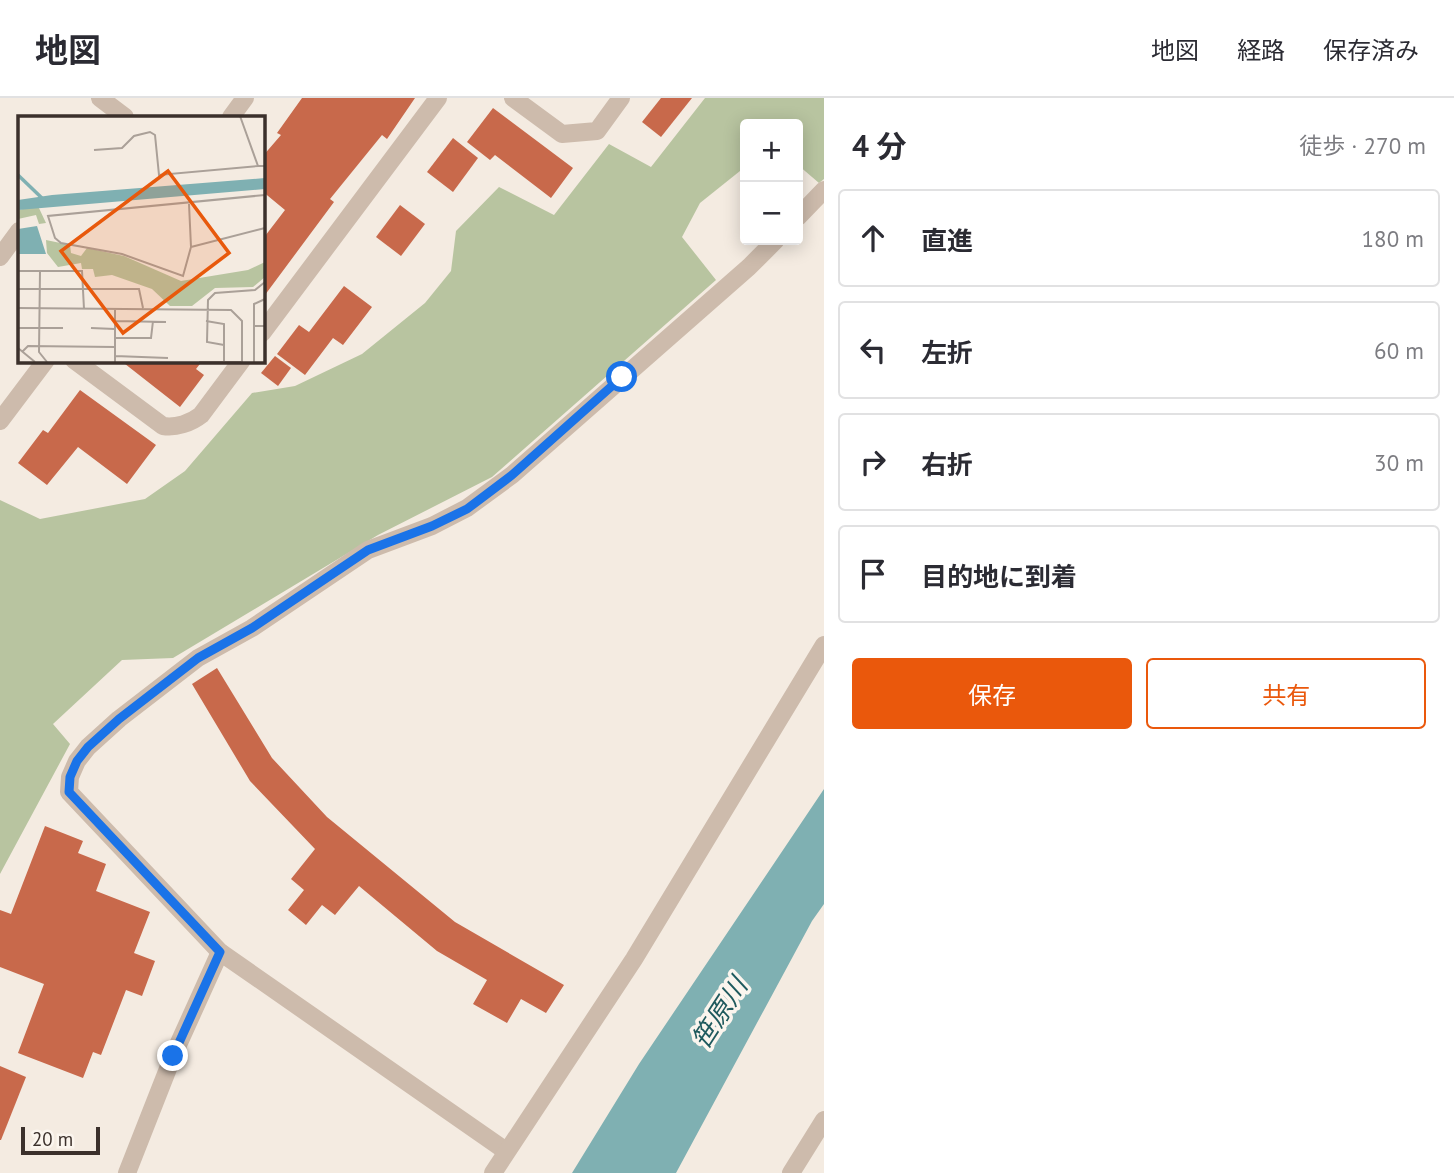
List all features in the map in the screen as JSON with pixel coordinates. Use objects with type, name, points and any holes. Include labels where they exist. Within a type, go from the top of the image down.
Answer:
[{"type":"street","points":[[232,116],[245,98]]},
{"type":"street","points":[[264,330],[438,98]]},
{"type":"street","points":[[513,98],[562,135],[597,131],[621,98]]},
{"type":"street","points":[[803,212],[824,190]]},
{"type":"street","points":[[0,257],[18,232]]},
{"type":"street","points":[[506,1151],[220,952],[69,792],[70,777],[77,761],[88,747],[119,719],[198,658],[252,628],[368,550],[432,526],[467,509],[512,475],[771,245]]},
{"type":"street","points":[[0,421],[45,362]]},
{"type":"street","points":[[77,362],[168,427],[193,421],[201,415],[241,362]]},
{"type":"street","points":[[493,1173],[634,959],[824,645]]},
{"type":"street","points":[[127,1173],[173,1056],[220,952]]},
{"type":"street","points":[[791,1173],[824,1120]]},
{"type":"green space","points":[[705,98],[824,98],[824,179],[819,183],[803,169],[803,119],[740,119],[740,171],[700,203],[682,237],[716,280],[492,477],[378,535],[173,658],[122,660],[53,724],[70,744],[0,874],[0,500],[40,519],[145,499],[185,471],[252,393],[295,386],[362,354],[425,303],[451,271],[456,231],[499,187],[554,215],[609,144],[651,167]]},
{"type":"water","name":"笹原川","points":[[824,789],[824,904],[812,921],[676,1173],[572,1173],[639,1064]]},
{"type":"building","points":[[302,98],[415,98],[387,139],[382,135],[330,199],[334,202],[264,296],[264,237],[285,210],[264,193],[264,155],[281,135],[277,133]]},
{"type":"building","points":[[661,98],[692,98],[661,137],[642,122]]},
{"type":"building","points":[[493,108],[573,168],[551,198],[495,155],[490,160],[467,142]]},
{"type":"building","points":[[453,138],[478,158],[453,192],[427,172]]},
{"type":"building","points":[[400,205],[425,224],[401,256],[376,237]]},
{"type":"building","points":[[344,286],[372,307],[343,345],[333,338],[305,375],[277,354],[299,325],[309,332]]},
{"type":"building","points":[[275,356],[291,368],[278,386],[261,373]]},
{"type":"building","points":[[123,362],[201,362],[196,369],[204,375],[180,407]]},
{"type":"building","points":[[80,390],[156,445],[127,484],[78,447],[47,485],[18,463],[43,430],[48,433]]},
{"type":"building","points":[[217,668],[272,758],[327,817],[455,922],[564,985],[546,1013],[521,999],[507,1023],[473,1004],[487,980],[437,951],[359,886],[335,915],[322,905],[306,925],[288,910],[304,890],[291,879],[315,849],[250,781],[192,684]]},
{"type":"building","points":[[45,826],[83,841],[78,853],[106,864],[96,891],[150,912],[134,953],[155,961],[142,996],[126,990],[101,1055],[93,1052],[83,1078],[18,1053],[44,984],[0,967],[0,910],[11,914]]},
{"type":"building","points":[[0,1066],[26,1077],[1,1140],[0,1140]]},
{"type":"route","points":[[173,1056],[220,952],[69,792],[70,777],[77,761],[88,747],[119,719],[198,658],[252,628],[368,550],[432,526],[467,509],[512,475],[622,377]]}]
